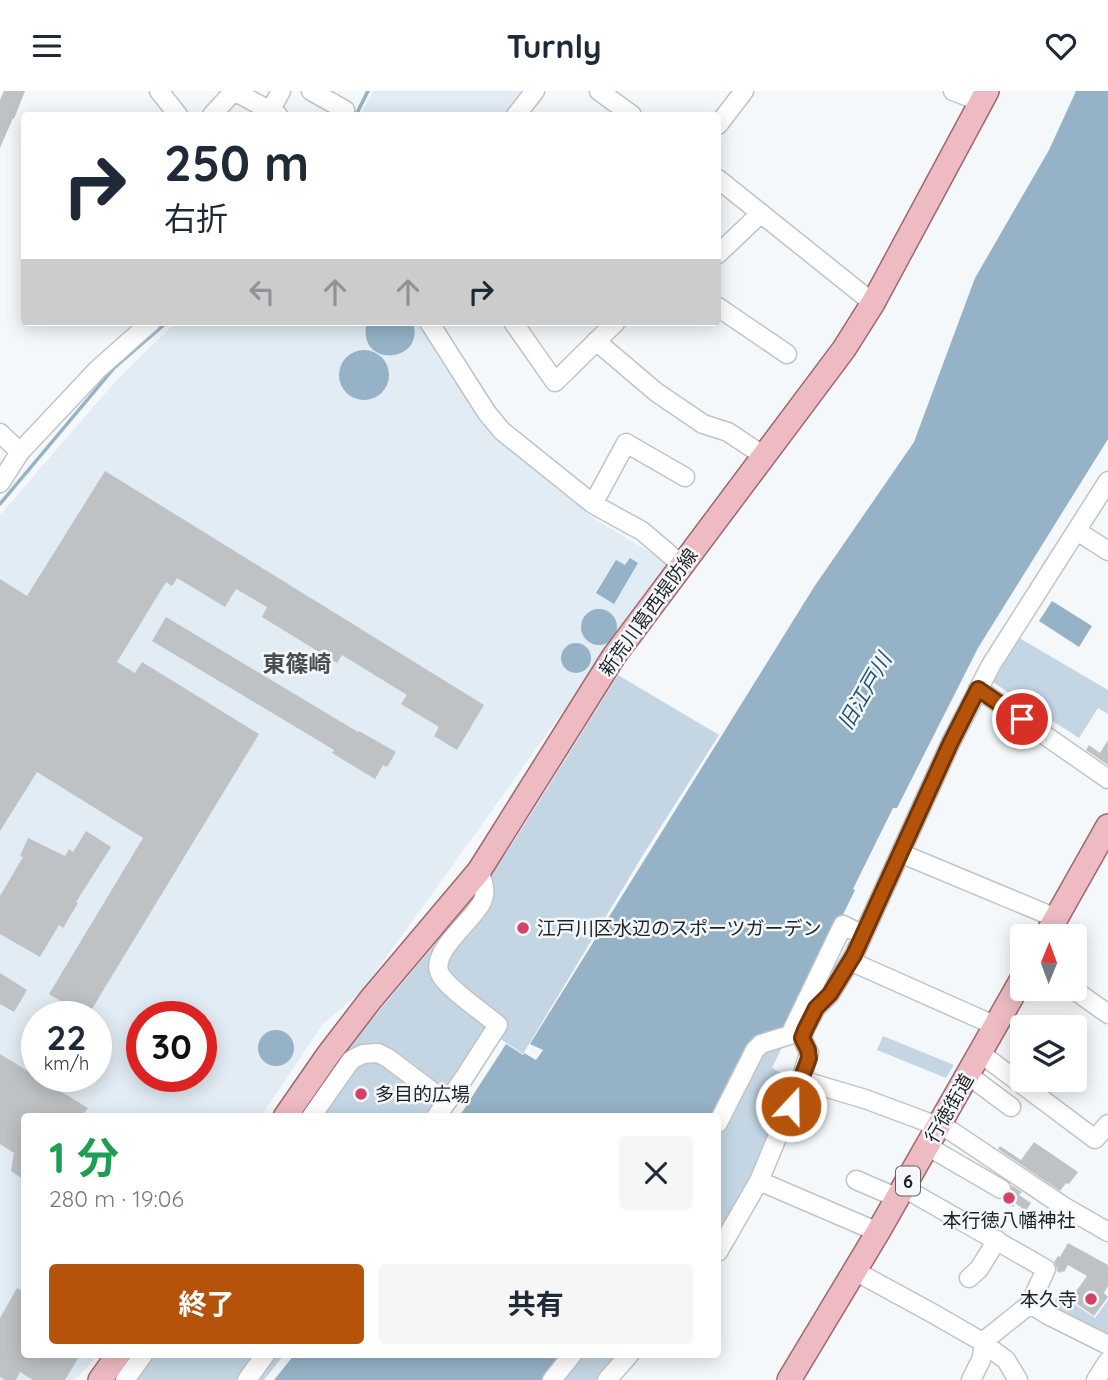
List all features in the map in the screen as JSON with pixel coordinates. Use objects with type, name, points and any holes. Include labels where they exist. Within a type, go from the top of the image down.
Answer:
[{"type":"main road","name":"新荒川葛西堤防線","points":[[288,1113],[364,1008],[478,871],[614,656],[844,349],[873,303],[985,96]]},
{"type":"main road","points":[[1053,924],[1107,830]]},
{"type":"main road","name":"行徳街道","points":[[789,1380],[901,1193],[1010,1000]]},
{"type":"main road","points":[[100,1380],[116,1358]]},
{"type":"street","points":[[159,91],[176,112]]},
{"type":"street","points":[[215,112],[234,91],[269,112]]},
{"type":"street","points":[[273,112],[281,91]]},
{"type":"street","points":[[311,91],[345,110]]},
{"type":"street","points":[[518,112],[535,91]]},
{"type":"street","points":[[599,91],[628,112]]},
{"type":"street","points":[[721,121],[744,91]]},
{"type":"street","points":[[953,91],[985,96]]},
{"type":"street","points":[[721,181],[873,303]]},
{"type":"street","points":[[721,251],[761,213]]},
{"type":"street","points":[[721,309],[787,354]]},
{"type":"street","points":[[0,483],[20,452],[98,369],[146,326]]},
{"type":"street","points":[[432,326],[486,413],[502,431],[593,504],[642,531],[682,565]]},
{"type":"street","points":[[516,326],[555,382],[612,326]]},
{"type":"street","points":[[596,341],[656,392],[703,424],[728,432],[764,456]]},
{"type":"street","points":[[0,433],[20,452]]},
{"type":"street","points":[[593,504],[626,443],[685,477]]},
{"type":"street","points":[[721,1247],[759,1181],[802,1080],[809,1055],[802,1035],[816,1008],[830,994],[850,961],[978,689],[1108,481]]},
{"type":"street","points":[[1077,531],[1108,551]]},
{"type":"street","points":[[978,689],[1108,779]]},
{"type":"street","points":[[900,853],[1045,924]]},
{"type":"street","points":[[314,1113],[351,1060],[363,1053],[378,1053],[388,1058],[441,1109],[498,1025],[446,983],[438,970],[440,955],[482,902],[485,889],[478,871]]},
{"type":"street","points":[[721,1117],[755,1050],[761,1044],[790,1035],[843,925],[863,935]]},
{"type":"street","points":[[850,961],[996,1025]]},
{"type":"street","points":[[1087,999],[1108,1014]]},
{"type":"street","points":[[980,1053],[1095,1139],[1104,1135]]},
{"type":"street","points":[[968,1075],[1011,1107]]},
{"type":"street","points":[[802,1080],[865,1099],[951,1131],[1063,1206],[1108,1232]]},
{"type":"street","points":[[927,1146],[1001,1189]]},
{"type":"street","points":[[856,1180],[901,1193],[997,1240],[1046,1269],[1030,1304],[985,1340],[981,1360],[971,1380]]},
{"type":"street","points":[[759,1181],[878,1232]]},
{"type":"street","points":[[969,1278],[979,1269],[997,1240]]},
{"type":"street","points":[[855,1271],[979,1340],[1006,1360],[1018,1380]]},
{"type":"street","points":[[1030,1304],[1108,1345]]},
{"type":"street","points":[[125,1380],[141,1358]]},
{"type":"street","points":[[247,1380],[263,1358]]},
{"type":"street","points":[[552,1380],[570,1358]]},
{"type":"street","points":[[614,1378],[627,1358]]},
{"type":"street","points":[[1096,1380],[1108,1361]]},
{"type":"shaded area","points":[[373,91],[527,91],[511,112],[362,112]]},
{"type":"shaded area","points":[[172,326],[424,326],[483,420],[573,497],[587,514],[669,564],[362,991],[323,1024],[263,1113],[21,1113],[21,1358],[95,1358],[75,1380],[0,1380],[0,515],[116,381]]},
{"type":"shaded area","points":[[1016,636],[1108,690],[1108,714],[1098,708],[1079,738],[988,679]]},
{"type":"shaded area","name":"江戸川区水辺のスポーツガーデン","points":[[618,675],[719,735],[523,1054],[499,1038],[446,1113],[303,1113],[362,1031],[482,888]]},
{"type":"shaded area","points":[[883,1036],[954,1065],[946,1078],[877,1050]]},
{"type":"shaded area","points":[[785,1041],[772,1068],[797,1081],[778,1129],[721,1238],[721,1127],[759,1054]]},
{"type":"shaded area","points":[[1057,1298],[1070,1306],[1073,1303],[1095,1318],[1108,1300],[1108,1340],[1048,1310]]},
{"type":"shaded area","points":[[132,1358],[282,1358],[264,1380],[116,1380]]},
{"type":"shaded area","points":[[575,1358],[621,1358],[602,1380],[558,1380]]},
{"type":"water","name":"旧江戸川","points":[[1076,91],[1108,91],[1108,439],[978,648],[897,808],[893,808],[790,1028],[768,1034],[716,1113],[462,1113],[506,1044],[536,1060],[543,1050],[530,1044],[814,587],[914,442],[975,278],[1049,150]]},
{"type":"water","points":[[367,326],[413,326],[414,336],[410,347],[401,353],[380,354],[371,347],[366,337]]},
{"type":"water","points":[[364,350],[381,358],[389,375],[381,392],[364,400],[347,392],[339,375],[347,358]]},
{"type":"water","points":[[630,558],[638,563],[614,604],[596,593],[616,560],[625,565]]},
{"type":"water","points":[[1052,601],[1092,626],[1079,647],[1039,621]]},
{"type":"water","points":[[599,609],[612,614],[617,627],[612,640],[599,645],[586,640],[581,627],[586,614]]},
{"type":"water","points":[[576,643],[587,647],[591,658],[587,669],[576,673],[565,669],[561,658],[565,647]]},
{"type":"water","points":[[276,1030],[289,1035],[294,1048],[289,1061],[276,1066],[263,1061],[258,1048],[263,1035]]},
{"type":"water","points":[[292,1358],[563,1358],[545,1380],[274,1380]]},
{"type":"building","points":[[4,91],[25,91],[0,148],[0,100]]},
{"type":"building","points":[[105,471],[484,705],[457,750],[434,736],[439,727],[401,704],[407,695],[342,655],[337,663],[262,617],[267,607],[236,589],[225,607],[177,578],[172,586],[166,582],[117,662],[135,673],[142,662],[259,734],[97,1001],[61,1001],[49,994],[143,838],[37,772],[0,831],[0,579],[27,596]]},
{"type":"building","points":[[166,617],[396,752],[387,767],[383,765],[375,779],[332,753],[334,750],[152,641]]},
{"type":"building","points":[[1108,740],[1108,765],[1086,750],[1089,745],[1100,753]]},
{"type":"building","points":[[86,831],[111,847],[63,928],[59,925],[40,957],[0,934],[0,896],[23,857],[20,856],[28,838],[65,856],[69,849],[73,852]]},
{"type":"building","points":[[0,973],[27,990],[14,1012],[0,1004]]},
{"type":"building","points":[[0,1054],[21,1067],[21,1092],[62,1092],[88,1108],[85,1113],[21,1113],[21,1178],[11,1171],[14,1153],[0,1144]]},
{"type":"building","points":[[1034,1142],[1078,1172],[1060,1191],[998,1149],[1000,1146],[1021,1160]]},
{"type":"building","name":"本行徳八幡神社","points":[[1011,1185],[1022,1192],[1019,1195],[1031,1203],[1026,1211],[1015,1203],[1013,1207],[1003,1200],[1010,1195]]},
{"type":"building","points":[[1068,1243],[1108,1265],[1108,1286],[1104,1293],[1108,1297],[1094,1316],[1074,1302],[1078,1297],[1074,1294],[1087,1276],[1068,1265],[1064,1272],[1057,1271],[1054,1262]]},
{"type":"building","points":[[17,1288],[21,1290],[21,1358],[78,1358],[65,1380],[33,1380],[20,1372],[16,1380],[0,1377],[0,1318]]},
{"type":"waterway","points":[[358,112],[368,91]]},
{"type":"waterway","points":[[0,504],[114,368],[162,326]]},
{"type":"place","name":"江戸川区水辺のスポーツガーデン","points":[[523,928]]},
{"type":"place","name":"多目的広場","points":[[361,1094]]},
{"type":"place","name":"本行徳八幡神社","points":[[1009,1198]]},
{"type":"place","name":"本久寺","points":[[1091,1299]]},
{"type":"district","name":"東篠崎","points":[[297,663]]},
{"type":"route","points":[[791,1106],[809,1058],[802,1035],[816,1008],[830,994],[854,955],[978,689],[1022,719]]}]
